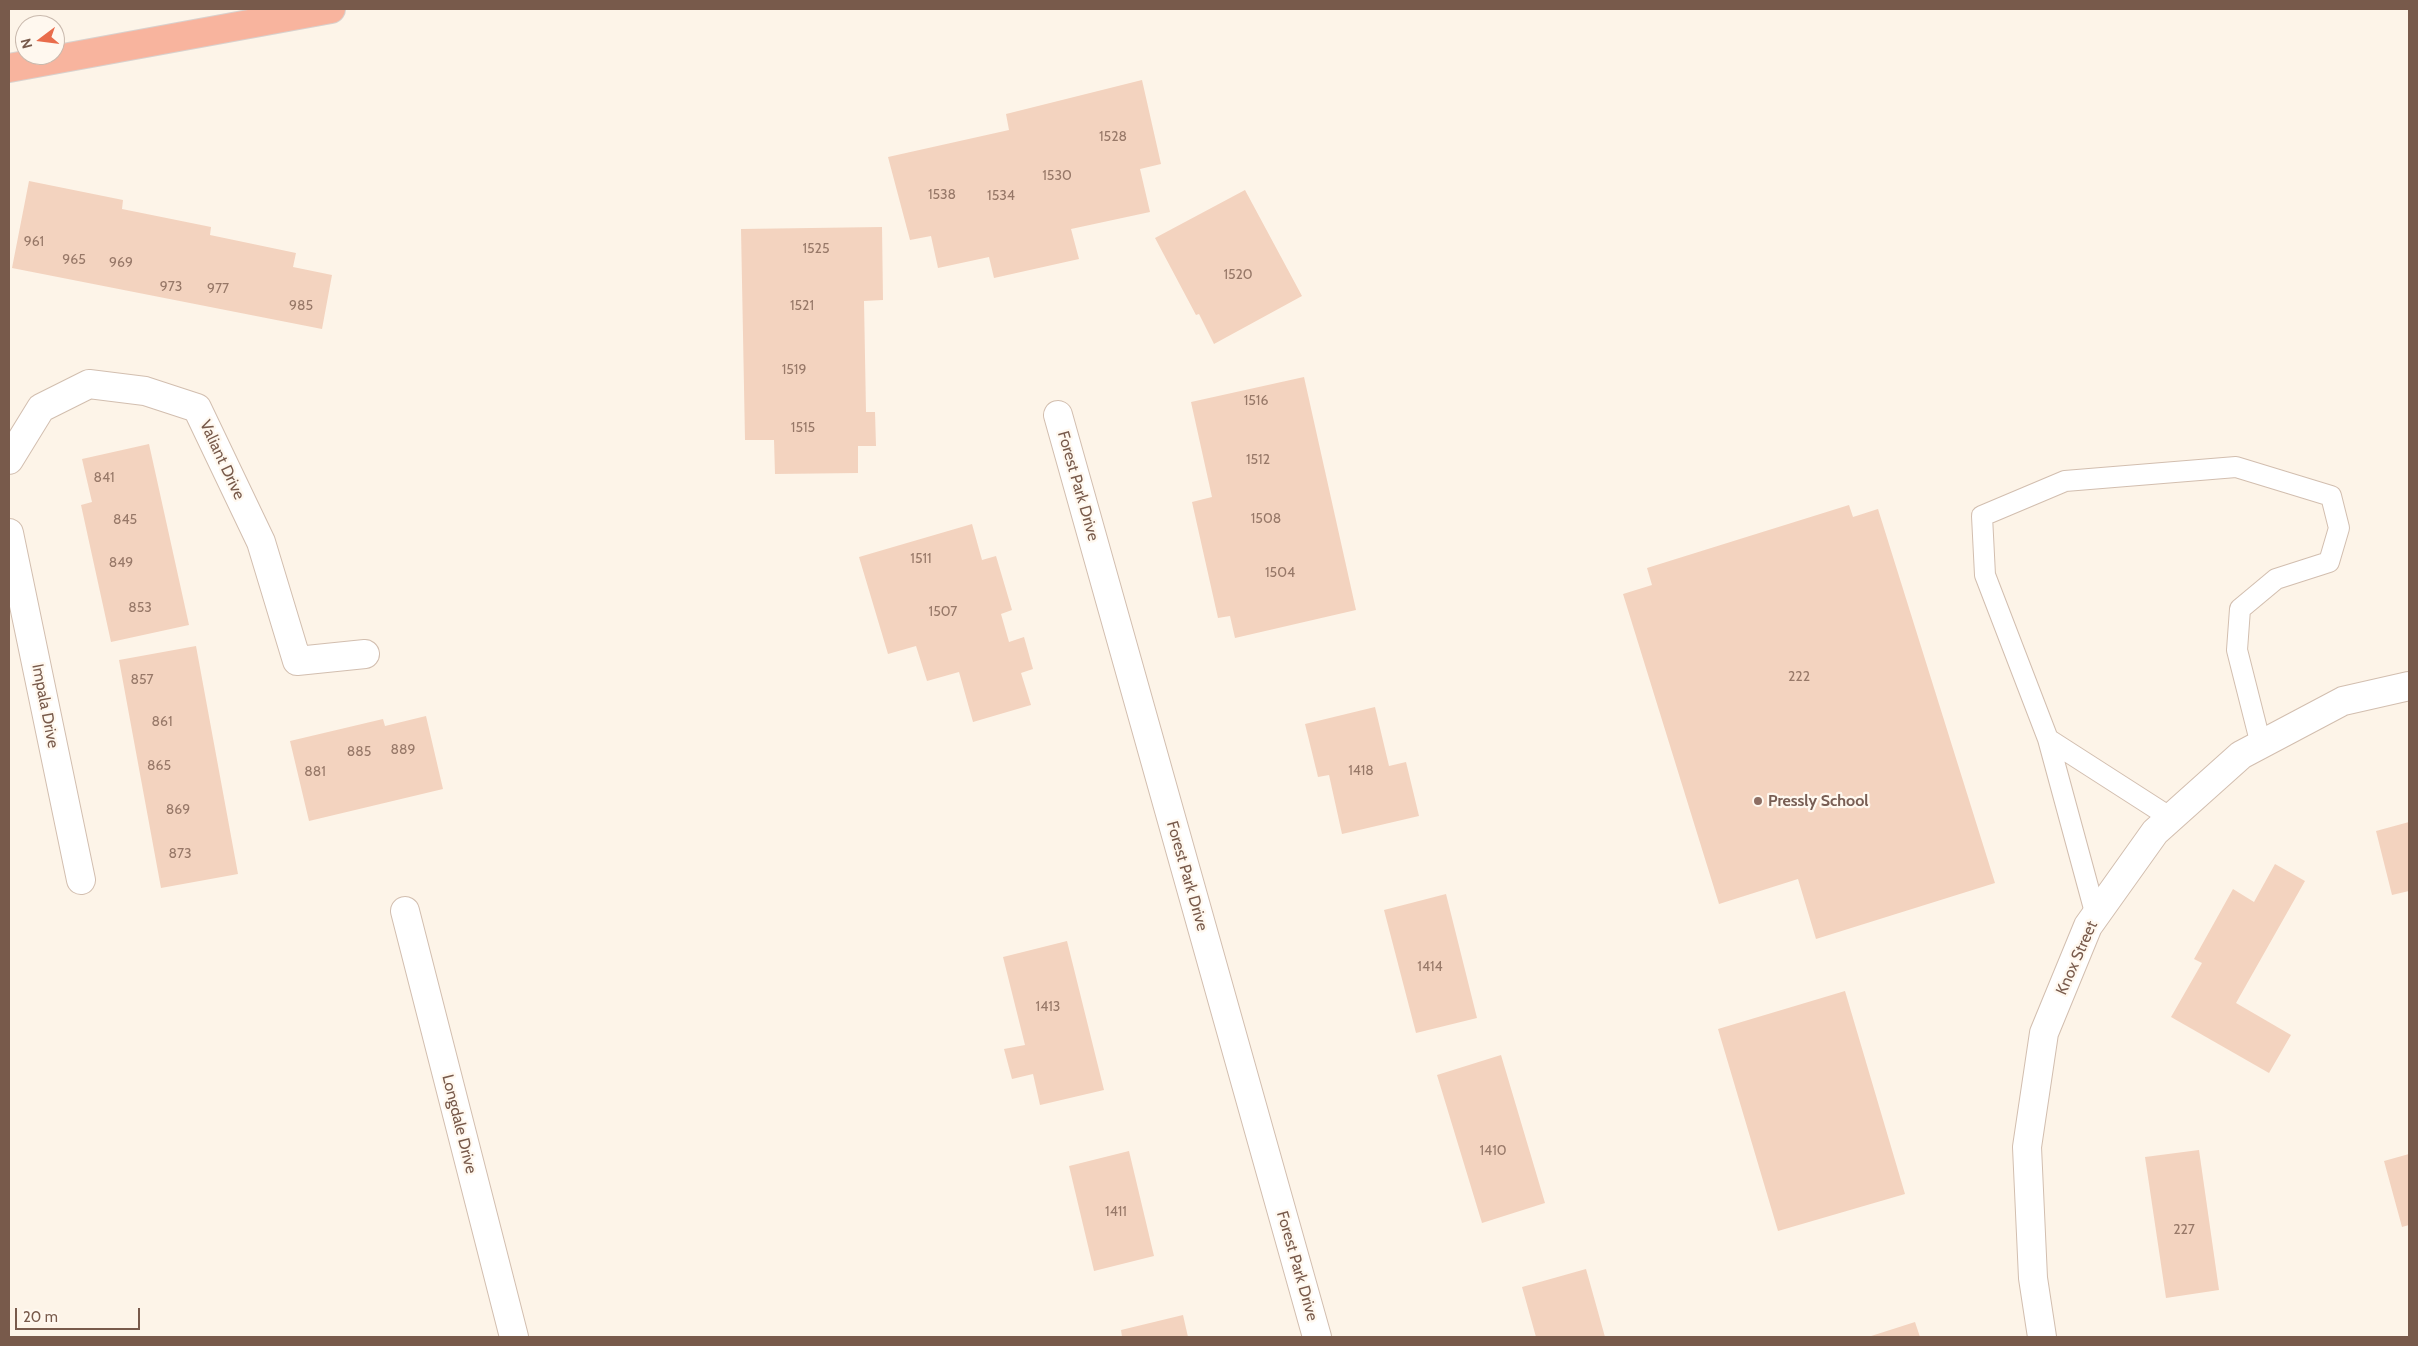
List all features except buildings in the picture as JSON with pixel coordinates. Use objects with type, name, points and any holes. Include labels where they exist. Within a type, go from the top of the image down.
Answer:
[{"type":"highway","points":[[9,68],[331,9]]},
{"type":"street","name":"Valiant Drive","points":[[9,460],[41,408],[89,384],[144,391],[197,408],[260,542],[298,661],[365,654]]},
{"type":"street","name":"Forest Park Drive","points":[[1058,415],[1317,1337]]},
{"type":"street","name":"Impala Drive","points":[[9,533],[81,880]]},
{"type":"street","name":"Knox Street","points":[[2042,1337],[2033,1278],[2027,1147],[2044,1033],[2088,926],[2155,832],[2241,756],[2343,701],[2409,686]]},
{"type":"street","name":"Longdale Drive","points":[[405,911],[514,1337]]},
{"type":"lane","points":[[2096,916],[2048,739],[1985,575],[1982,516],[2065,481],[2236,467],[2331,496],[2339,528],[2329,562],[2276,579],[2240,609],[2237,650],[2261,745]]},
{"type":"lane","points":[[2048,739],[2172,818]]},
{"type":"place","name":"Pressly School","points":[[1758,801]]}]
